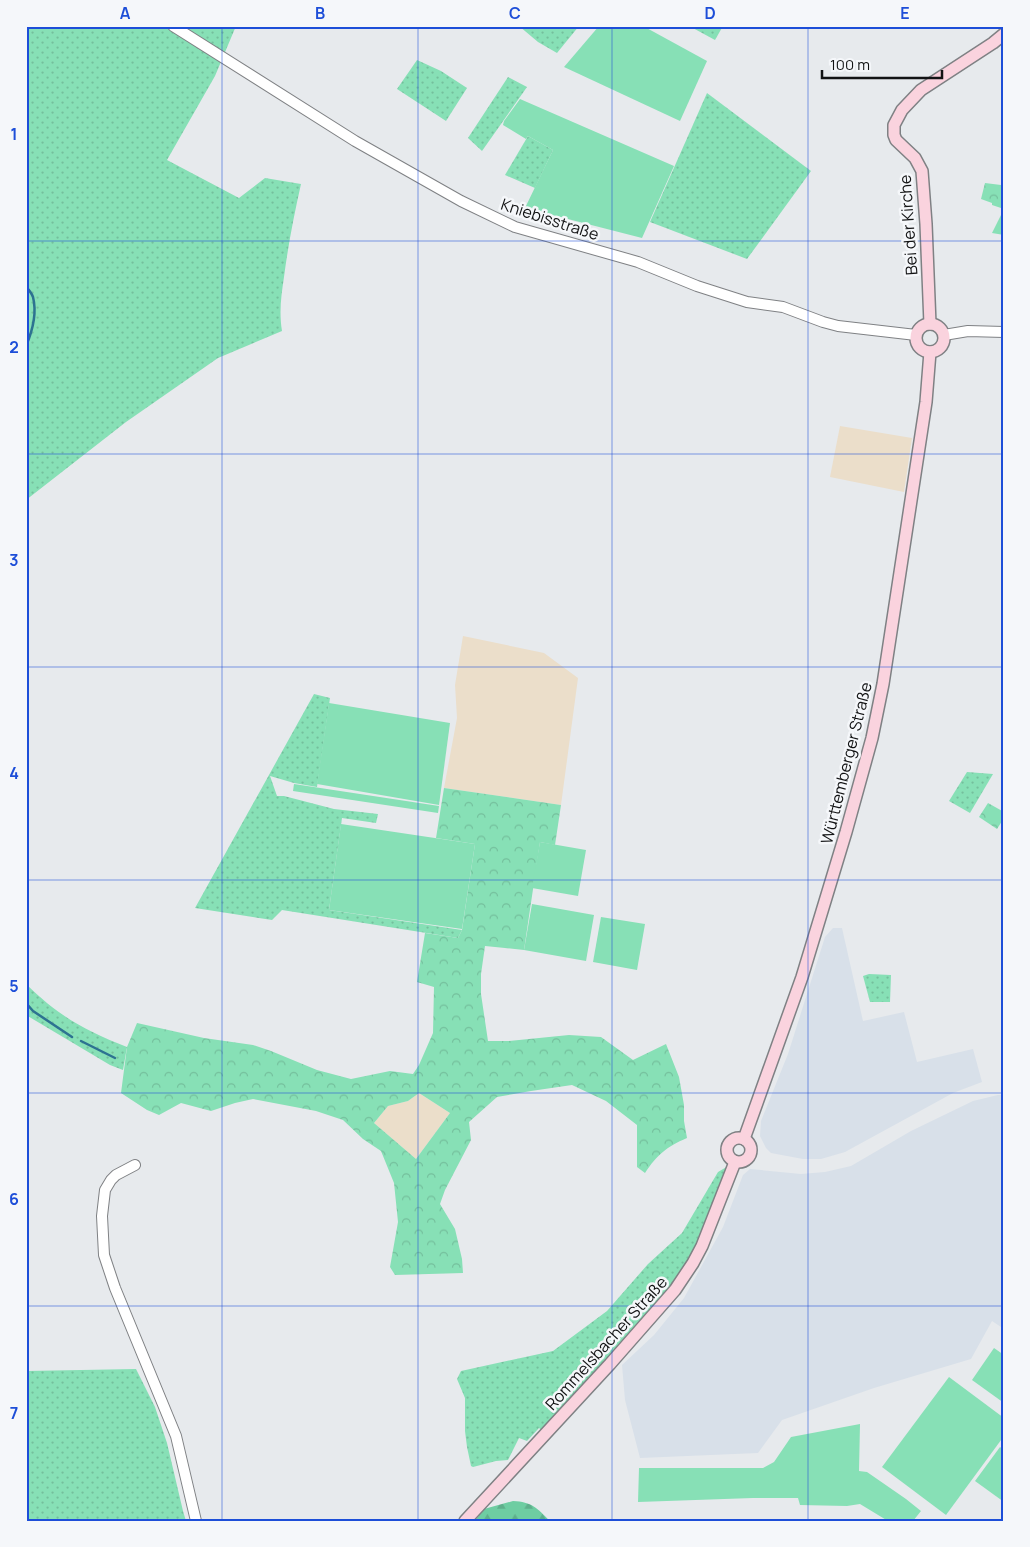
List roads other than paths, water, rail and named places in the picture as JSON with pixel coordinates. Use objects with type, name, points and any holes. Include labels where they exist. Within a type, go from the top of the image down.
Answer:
[{"type":"main road","name":"Bei der Kirche","points":[[930,324],[926,218],[922,171],[918,162],[899,144],[894,134],[894,125],[899,114],[932,82],[977,54],[1004,34]]},
{"type":"main road","points":[[930,324],[939,327],[944,335],[943,346],[930,352],[924,351],[919,347],[916,335],[921,327],[930,324]]},
{"type":"main road","name":"Württemberger Straße","points":[[744,1139],[802,977],[872,738],[884,677],[924,417],[929,380],[930,352]]},
{"type":"main road","points":[[741,1138],[751,1148],[751,1155],[746,1161],[735,1162],[728,1157],[726,1149],[733,1139],[741,1138]]},
{"type":"main road","name":"Rommelsbacher Straße","points":[[465,1521],[676,1290],[702,1246],[735,1162]]},
{"type":"street","name":"Kniebisstraße","points":[[173,26],[355,141],[461,201],[515,227],[656,268],[697,286],[747,302],[789,308],[829,324],[916,335]]},
{"type":"street","points":[[944,335],[968,331],[1004,332]]},
{"type":"street","points":[[135,1165],[116,1175],[105,1190],[102,1216],[104,1255],[115,1288],[173,1428],[196,1521]]},
{"type":"waterway","points":[[26,287],[33,297],[34,303],[32,329],[26,346]]},
{"type":"waterway","points":[[26,1003],[33,1011],[72,1037]]},
{"type":"waterway","points":[[81,1041],[115,1058]]}]
